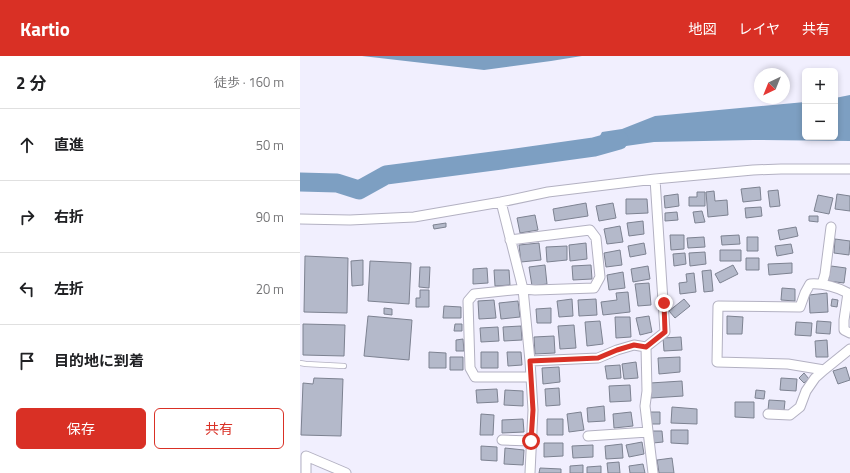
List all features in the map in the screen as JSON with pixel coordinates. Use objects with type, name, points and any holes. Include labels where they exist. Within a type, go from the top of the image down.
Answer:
[{"type":"street","points":[[300,219],[350,220],[414,217],[501,202],[548,192],[655,179],[767,170],[850,169]]},
{"type":"street","points":[[530,361],[598,358],[634,345],[646,347],[665,332],[655,179]]},
{"type":"street","points":[[501,202],[523,289],[533,410],[530,473]]},
{"type":"street","points":[[822,284],[831,228]]},
{"type":"street","points":[[510,240],[590,230],[596,238],[600,277],[594,288],[523,289],[474,294],[468,301],[470,368],[475,377],[531,377]]},
{"type":"street","points":[[824,370],[788,364],[717,362],[718,306],[800,307],[810,284],[820,283],[839,288],[848,293],[844,330],[850,333]]},
{"type":"street","points":[[646,347],[647,391],[644,406],[653,473]]},
{"type":"street","points":[[768,414],[790,415],[800,407],[806,391],[815,378],[850,349]]},
{"type":"street","points":[[588,436],[648,432]]},
{"type":"street","points":[[502,440],[531,441]]},
{"type":"street","points":[[306,473],[306,456],[346,473]]},
{"type":"lane","points":[[300,363],[344,366]]},
{"type":"water","points":[[362,56],[582,56],[484,70]]},
{"type":"water","points":[[850,95],[850,141],[753,140],[654,142],[605,149],[594,147],[602,132],[622,129],[655,116],[802,102],[802,140],[838,140],[838,97]]},
{"type":"building","points":[[760,187],[761,200],[743,202],[741,189]]},
{"type":"building","points":[[778,190],[780,206],[770,207],[768,191]]},
{"type":"building","points":[[714,191],[715,201],[727,200],[728,215],[708,217],[706,192]]},
{"type":"building","points":[[697,192],[705,192],[705,206],[689,206],[689,197],[697,197]]},
{"type":"building","points":[[678,194],[679,206],[665,208],[664,196]]},
{"type":"building","points":[[837,194],[850,196],[850,211],[835,209]]},
{"type":"building","points":[[818,195],[833,198],[829,214],[814,211]]},
{"type":"building","points":[[626,199],[647,199],[648,213],[626,214]]},
{"type":"building","points":[[586,203],[588,216],[555,221],[553,209]]},
{"type":"building","points":[[613,203],[616,218],[599,221],[596,206]]},
{"type":"building","points":[[761,207],[762,216],[746,218],[745,208]]},
{"type":"building","points":[[702,211],[705,222],[695,223],[693,212]]},
{"type":"building","points":[[677,212],[678,220],[665,221],[665,213]]},
{"type":"building","points":[[535,215],[538,230],[520,233],[517,218]]},
{"type":"building","points":[[809,216],[818,216],[818,222],[809,221]]},
{"type":"building","points":[[643,221],[644,234],[629,236],[627,223]]},
{"type":"building","points":[[446,223],[446,227],[434,229],[433,225]]},
{"type":"building","points":[[620,226],[623,242],[607,244],[604,229]]},
{"type":"building","points":[[796,227],[798,236],[780,240],[778,230]]},
{"type":"building","points":[[670,235],[684,235],[684,249],[671,250]]},
{"type":"building","points":[[739,235],[740,244],[722,245],[721,236]]},
{"type":"building","points":[[704,237],[705,247],[688,248],[687,238]]},
{"type":"building","points":[[747,237],[758,237],[758,251],[747,251]]},
{"type":"building","points":[[835,239],[850,241],[849,255],[834,253]]},
{"type":"building","points":[[539,243],[541,260],[521,262],[519,245]]},
{"type":"building","points":[[586,243],[587,259],[570,261],[569,245]]},
{"type":"building","points":[[644,243],[646,254],[630,257],[628,246]]},
{"type":"building","points":[[791,244],[793,253],[777,256],[775,246]]},
{"type":"building","points":[[567,246],[567,260],[547,262],[546,247]]},
{"type":"building","points":[[620,250],[622,265],[606,267],[604,253]]},
{"type":"building","points":[[720,250],[741,250],[741,261],[720,261]]},
{"type":"building","points":[[705,252],[706,264],[690,266],[689,253]]},
{"type":"building","points":[[685,253],[686,264],[674,266],[673,254]]},
{"type":"building","points":[[305,256],[348,258],[347,313],[304,312]]},
{"type":"building","points":[[746,258],[759,258],[759,270],[746,270]]},
{"type":"building","points":[[363,260],[363,285],[352,286],[351,261]]},
{"type":"building","points":[[370,261],[411,263],[409,304],[368,301]]},
{"type":"building","points":[[792,263],[792,273],[769,275],[768,264]]},
{"type":"building","points":[[545,265],[547,284],[532,286],[529,267]]},
{"type":"building","points":[[591,265],[592,279],[573,280],[572,266]]},
{"type":"building","points":[[733,265],[738,274],[720,283],[715,274]]},
{"type":"building","points":[[648,266],[650,279],[633,282],[631,269]]},
{"type":"building","points":[[831,266],[846,268],[844,283],[828,281]]},
{"type":"building","points":[[420,267],[430,267],[429,288],[419,287]]},
{"type":"building","points":[[487,268],[488,283],[473,284],[473,269]]},
{"type":"building","points":[[494,270],[509,270],[510,285],[495,286]]},
{"type":"building","points":[[711,270],[713,291],[704,292],[702,271]]},
{"type":"building","points":[[623,272],[625,288],[609,290],[607,275]]},
{"type":"building","points":[[694,273],[696,292],[680,294],[679,283],[687,282],[686,274]]},
{"type":"building","points":[[649,283],[651,305],[638,306],[635,284]]},
{"type":"building","points":[[782,288],[795,289],[795,301],[781,300]]},
{"type":"building","points":[[420,290],[429,290],[429,307],[416,307],[416,298],[420,298]]},
{"type":"building","points":[[628,292],[630,312],[603,315],[601,302],[617,300],[616,293]]},
{"type":"building","points":[[827,293],[828,312],[810,313],[809,295]]},
{"type":"building","points":[[572,299],[573,316],[559,317],[557,301]]},
{"type":"building","points":[[596,299],[597,315],[579,316],[578,300]]},
{"type":"building","points":[[684,299],[690,306],[675,318],[669,311]]},
{"type":"building","points":[[832,299],[838,300],[837,307],[831,306]]},
{"type":"building","points":[[494,300],[496,318],[479,319],[478,301]]},
{"type":"building","points":[[518,301],[520,317],[501,319],[499,303]]},
{"type":"building","points":[[444,306],[461,307],[461,318],[443,318]]},
{"type":"building","points":[[384,308],[392,309],[392,315],[384,314]]},
{"type":"building","points":[[551,308],[551,323],[537,323],[536,309]]},
{"type":"building","points":[[368,316],[412,320],[409,360],[364,356]]},
{"type":"building","points":[[649,316],[652,332],[640,335],[636,318]]},
{"type":"building","points":[[727,316],[743,317],[742,334],[727,334]]},
{"type":"building","points":[[615,317],[630,317],[631,337],[616,338]]},
{"type":"building","points":[[600,321],[603,344],[587,346],[585,322]]},
{"type":"building","points":[[817,321],[831,322],[830,334],[816,333]]},
{"type":"building","points":[[796,322],[812,323],[811,336],[795,335]]},
{"type":"building","points":[[303,324],[345,325],[344,356],[303,355]]},
{"type":"building","points":[[455,324],[462,324],[462,331],[454,331]]},
{"type":"building","points":[[574,325],[576,348],[560,349],[558,326]]},
{"type":"building","points":[[521,326],[522,340],[504,341],[503,327]]},
{"type":"building","points":[[498,327],[499,341],[481,342],[480,328]]},
{"type":"building","points":[[554,336],[555,353],[535,354],[534,337]]},
{"type":"building","points":[[681,337],[682,350],[664,351],[663,338]]},
{"type":"building","points":[[463,339],[464,351],[456,351],[456,340]]},
{"type":"building","points":[[827,340],[828,357],[816,357],[815,341]]},
{"type":"building","points":[[429,352],[446,353],[446,368],[429,368]]},
{"type":"building","points":[[481,352],[498,352],[498,368],[481,368]]},
{"type":"building","points":[[507,352],[521,352],[522,365],[508,366]]},
{"type":"building","points":[[450,357],[463,357],[463,370],[450,370]]},
{"type":"building","points":[[680,357],[680,372],[659,374],[658,358]]},
{"type":"building","points":[[636,362],[638,378],[624,379],[622,364]]},
{"type":"building","points":[[620,365],[621,378],[607,379],[605,366]]},
{"type":"building","points":[[559,367],[560,382],[543,384],[542,368]]},
{"type":"building","points":[[846,367],[850,380],[838,384],[833,371]]},
{"type":"building","points":[[804,373],[809,379],[804,383],[799,378]]},
{"type":"building","points":[[314,378],[343,379],[341,436],[301,435],[303,383],[313,384]]},
{"type":"building","points":[[781,378],[797,379],[796,391],[780,390]]},
{"type":"building","points":[[682,381],[683,396],[651,398],[650,383]]},
{"type":"building","points":[[630,385],[631,401],[610,402],[609,386]]},
{"type":"building","points":[[559,388],[560,405],[546,406],[545,389]]},
{"type":"building","points":[[497,389],[498,402],[477,403],[476,390]]},
{"type":"building","points":[[505,390],[523,391],[523,406],[504,405]]},
{"type":"building","points":[[756,390],[765,391],[764,399],[755,398]]},
{"type":"building","points":[[769,400],[785,401],[784,411],[768,410]]},
{"type":"building","points":[[735,402],[754,402],[754,418],[735,417]]},
{"type":"building","points":[[604,406],[605,421],[588,422],[587,408]]},
{"type":"building","points":[[672,407],[697,409],[697,424],[671,423]]},
{"type":"building","points":[[581,412],[584,430],[569,432],[567,414]]},
{"type":"building","points":[[631,412],[633,426],[614,428],[613,414]]},
{"type":"building","points":[[650,412],[660,412],[660,424],[651,424]]},
{"type":"building","points":[[481,414],[494,415],[493,435],[480,435]]},
{"type":"building","points":[[523,419],[524,432],[502,433],[502,420]]},
{"type":"building","points":[[547,419],[563,419],[563,435],[547,435]]},
{"type":"building","points":[[671,430],[688,430],[688,444],[671,443]]},
{"type":"building","points":[[652,431],[662,431],[663,442],[653,443]]},
{"type":"building","points":[[642,442],[644,454],[629,457],[626,445]]},
{"type":"building","points":[[544,443],[563,443],[563,456],[544,457]]},
{"type":"building","points":[[622,444],[623,458],[606,459],[605,446]]},
{"type":"building","points":[[593,445],[593,457],[573,458],[572,446]]},
{"type":"building","points":[[481,446],[497,447],[497,461],[481,460]]},
{"type":"building","points":[[505,448],[524,450],[523,465],[504,464]]},
{"type":"building","points":[[672,458],[674,473],[659,473],[657,460]]},
{"type":"building","points":[[619,462],[620,473],[608,473],[607,463]]},
{"type":"building","points":[[643,464],[645,473],[630,473],[629,466]]},
{"type":"building","points":[[583,465],[583,473],[570,473],[570,466]]},
{"type":"building","points":[[601,466],[601,473],[587,473],[587,467]]},
{"type":"building","points":[[540,468],[561,469],[561,473],[539,473]]},
{"type":"waterway","points":[[300,182],[337,183],[359,190],[386,175],[594,147],[619,140]]},
{"type":"route","points":[[531,441],[533,410],[530,361],[598,358],[634,345],[646,347],[665,332],[664,303]]}]
